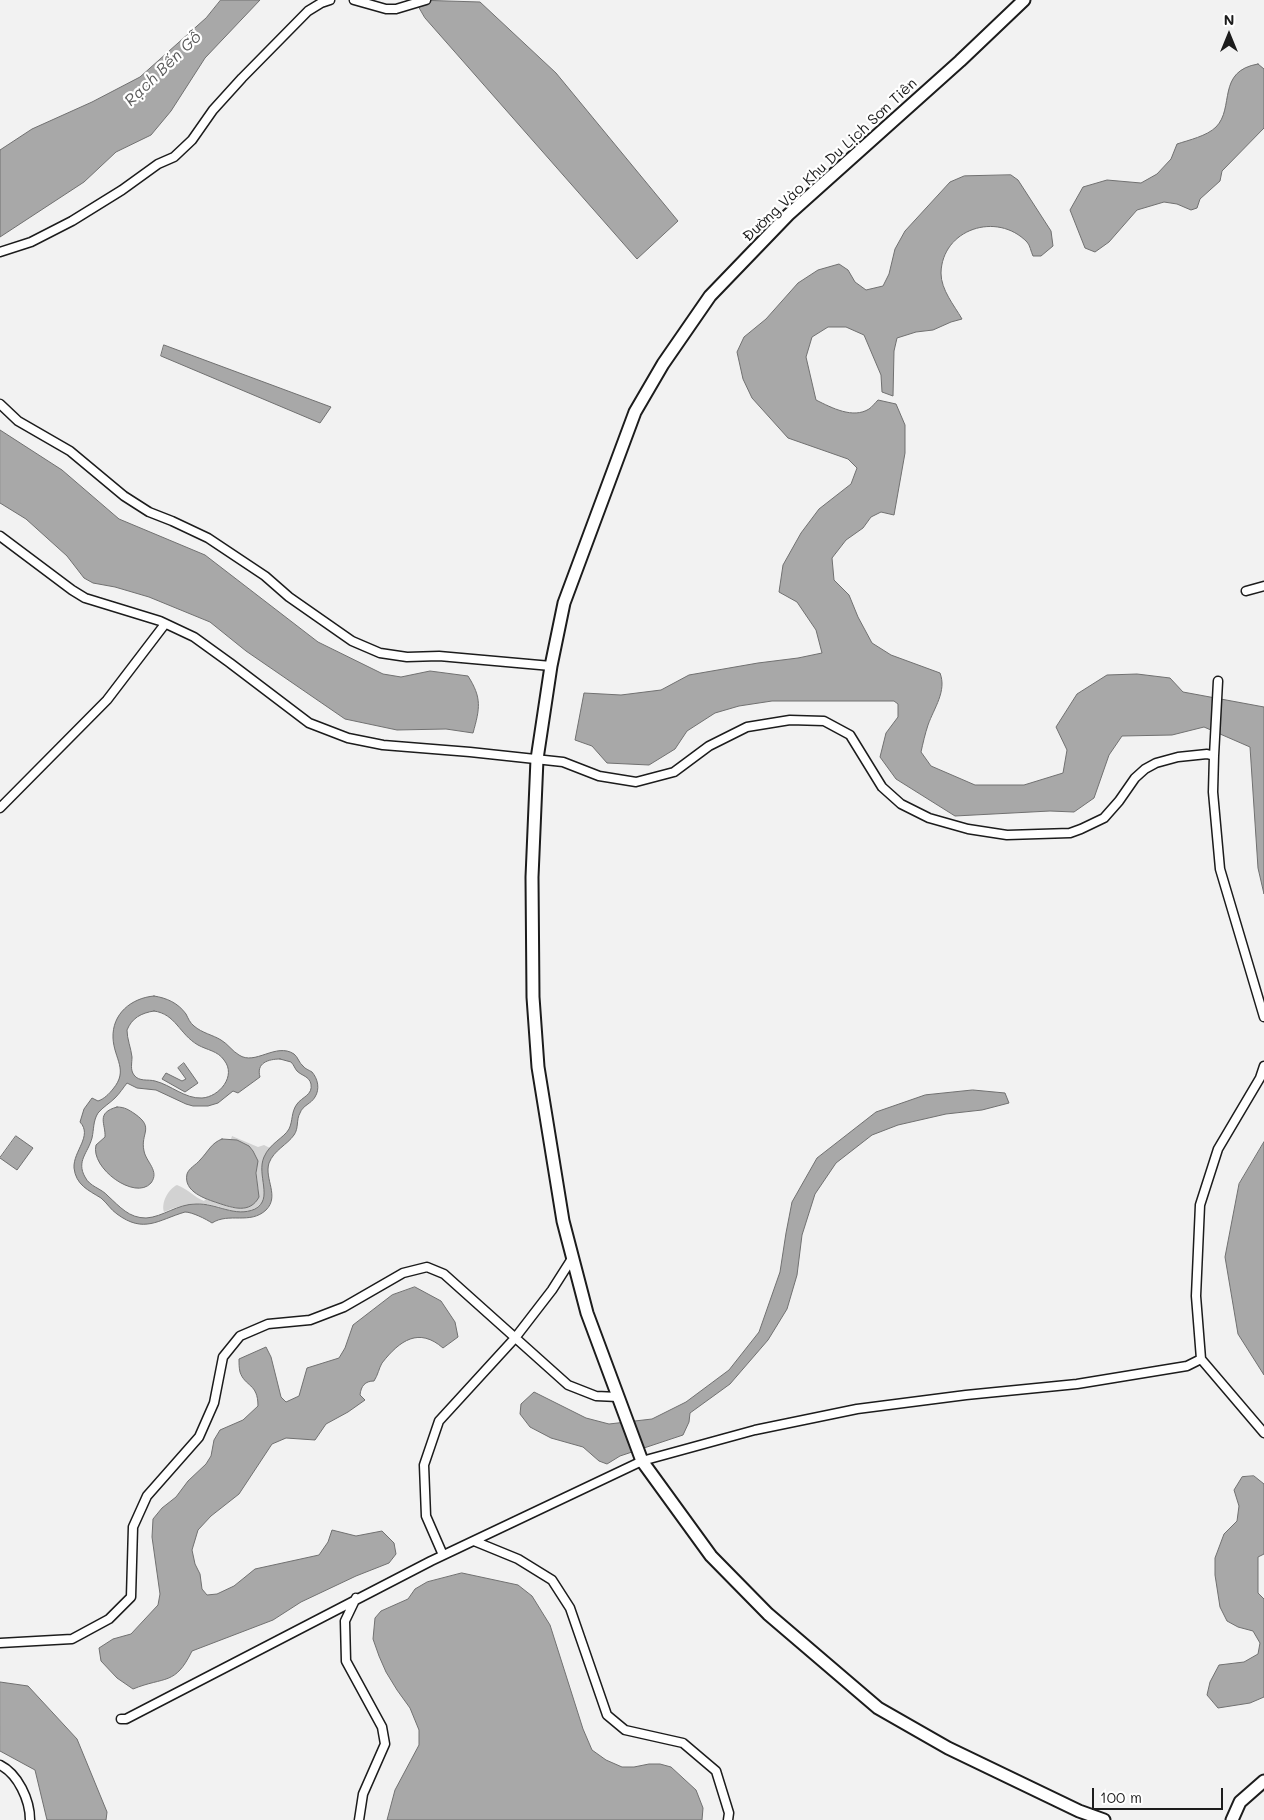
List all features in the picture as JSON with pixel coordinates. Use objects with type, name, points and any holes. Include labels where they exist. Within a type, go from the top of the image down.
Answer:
[{"type":"street","points":[[0,252],[30,242],[72,221],[122,190],[158,164],[174,157],[192,140],[213,110],[242,78],[308,11],[320,3],[330,0]]},
{"type":"street","points":[[354,0],[386,9],[396,9],[426,0]]},
{"type":"street","name":"Đường Vào Khu Du Lịch Sơn Tiên","points":[[1024,0],[960,61],[788,215],[710,296],[663,364],[635,412],[564,603],[551,666],[537,759],[532,878],[533,997],[537,1057],[563,1221],[587,1313],[642,1461],[711,1556],[768,1614],[878,1708],[948,1748],[1079,1811],[1104,1820]]},
{"type":"street","points":[[0,404],[18,420],[70,451],[124,496],[149,512],[208,538],[265,576],[289,597],[352,641],[380,653],[407,657],[439,656],[551,666]]},
{"type":"street","points":[[0,536],[85,598],[166,624],[194,637],[310,723],[348,738],[382,745],[563,762],[600,776],[636,782],[674,772],[709,746],[747,727],[790,720],[824,721],[850,735],[882,787],[901,804],[929,818],[968,829],[1007,835],[1070,833],[1081,830],[1104,818],[1135,778],[1145,769],[1156,763],[1178,757],[1207,754],[1214,756]]},
{"type":"street","points":[[1246,591],[1264,586]]},
{"type":"street","points":[[0,808],[107,700],[166,624]]},
{"type":"street","points":[[1218,681],[1213,792],[1220,869],[1264,1017]]},
{"type":"street","points":[[1264,1066],[1260,1078],[1218,1149],[1200,1205],[1196,1296],[1201,1360],[1264,1433]]},
{"type":"street","points":[[443,1555],[426,1516],[424,1465],[439,1421],[515,1338],[552,1290],[573,1256]]},
{"type":"street","points":[[0,1643],[72,1639],[109,1619],[130,1597],[133,1527],[147,1496],[199,1437],[214,1403],[223,1357],[240,1336],[268,1324],[310,1320],[344,1307],[403,1273],[427,1267],[444,1274],[568,1385],[596,1396],[618,1397]]},
{"type":"street","points":[[121,1719],[126,1719],[356,1598],[642,1461],[755,1430],[857,1409],[966,1395],[1078,1384],[1187,1366],[1201,1360]]},
{"type":"street","points":[[474,1541],[518,1559],[552,1580],[570,1608],[607,1715],[625,1730],[684,1743],[716,1772],[729,1813],[728,1820]]},
{"type":"street","points":[[356,1598],[345,1621],[346,1662],[382,1727],[384,1744],[363,1794],[359,1820]]},
{"type":"street","points":[[0,1765],[12,1774],[18,1782],[27,1804],[30,1820]]},
{"type":"street","points":[[1232,1820],[1240,1802],[1264,1781]]},
{"type":"shaded area","points":[[232,1136],[258,1147],[264,1145],[270,1148],[263,1164],[264,1195],[262,1203],[255,1208],[242,1212],[207,1204],[196,1204],[185,1205],[164,1212],[163,1208],[166,1197],[177,1185],[204,1201],[206,1199],[233,1208],[248,1207],[259,1192],[256,1159],[249,1147],[231,1139]]},
{"type":"water","name":"Rạch Bến Gỗ","points":[[221,0],[260,0],[205,58],[171,111],[151,135],[116,152],[84,182],[0,237],[0,150],[32,129],[92,102],[140,77],[206,18]]},
{"type":"water","points":[[415,0],[480,2],[556,73],[678,221],[637,259],[425,18]]},
{"type":"water","points":[[1258,64],[1264,69],[1264,128],[1222,171],[1220,181],[1200,199],[1197,208],[1191,210],[1177,204],[1164,202],[1137,210],[1109,242],[1095,252],[1085,248],[1070,210],[1083,187],[1107,180],[1141,183],[1157,174],[1171,159],[1177,144],[1203,135],[1216,127],[1222,119],[1228,91],[1236,74],[1245,68]]},
{"type":"water","points":[[1011,175],[1018,180],[1051,231],[1053,246],[1041,256],[1033,256],[1027,242],[1015,233],[1001,228],[987,227],[973,229],[951,245],[944,258],[941,273],[943,285],[962,319],[933,330],[916,332],[897,338],[894,351],[893,396],[882,392],[881,375],[864,335],[846,327],[828,327],[812,337],[806,357],[816,400],[849,413],[863,412],[878,400],[896,404],[905,425],[905,453],[894,515],[881,512],[871,517],[863,528],[846,540],[832,558],[834,580],[849,595],[872,643],[891,655],[940,673],[942,680],[941,693],[928,725],[921,752],[931,766],[975,785],[1024,785],[1063,773],[1067,750],[1056,727],[1077,694],[1107,675],[1137,674],[1170,678],[1183,692],[1264,707],[1264,894],[1258,868],[1250,747],[1204,727],[1172,735],[1122,736],[1109,755],[1094,798],[1074,812],[1050,811],[955,816],[896,779],[880,757],[886,733],[898,717],[898,704],[894,701],[772,701],[739,706],[715,713],[687,731],[675,749],[649,765],[607,763],[592,746],[575,740],[584,693],[621,695],[661,690],[689,675],[822,653],[816,630],[797,602],[779,592],[783,565],[801,533],[819,509],[851,484],[857,468],[848,459],[788,438],[752,398],[743,379],[737,352],[744,337],[766,319],[798,283],[818,270],[839,264],[848,270],[855,282],[866,290],[883,286],[889,274],[895,249],[905,231],[950,182],[964,176]]},
{"type":"water","points":[[164,345],[331,407],[320,423],[161,356]]},
{"type":"water","points":[[0,430],[62,470],[119,519],[205,555],[318,642],[383,674],[401,677],[430,671],[468,676],[478,697],[478,710],[473,733],[446,729],[397,730],[345,719],[246,651],[210,622],[149,597],[93,583],[84,578],[67,556],[26,519],[0,503]]},
{"type":"water","points":[[146,997],[159,997],[176,1004],[183,1010],[194,1026],[226,1043],[234,1052],[245,1058],[287,1051],[294,1054],[302,1065],[312,1072],[316,1078],[318,1084],[317,1094],[301,1110],[294,1135],[271,1158],[268,1175],[272,1199],[266,1210],[260,1214],[246,1218],[225,1218],[212,1223],[195,1214],[185,1212],[151,1224],[135,1223],[115,1212],[77,1179],[74,1168],[76,1156],[84,1138],[83,1127],[80,1122],[84,1109],[92,1098],[98,1101],[108,1094],[118,1082],[120,1076],[113,1038],[116,1022],[124,1009]],"holes":[[[154,1011],[173,1020],[192,1041],[222,1057],[227,1066],[228,1073],[227,1079],[220,1090],[208,1097],[196,1098],[152,1080],[138,1079],[134,1075],[127,1030],[138,1017]],[[280,1059],[291,1062],[297,1071],[309,1079],[311,1088],[309,1093],[295,1107],[289,1129],[270,1148],[264,1157],[262,1164],[263,1199],[261,1205],[255,1209],[240,1212],[196,1204],[183,1206],[152,1217],[140,1218],[125,1211],[85,1177],[82,1162],[92,1138],[96,1116],[117,1096],[127,1083],[137,1088],[156,1090],[193,1106],[208,1106],[218,1103],[233,1091],[238,1093],[260,1077],[261,1065],[267,1061]]]},
{"type":"water","points":[[184,1063],[198,1083],[185,1092],[162,1079],[166,1073],[182,1081],[186,1079],[178,1068]]},
{"type":"water","points":[[973,1090],[1005,1093],[1009,1103],[982,1110],[946,1114],[898,1125],[872,1135],[836,1163],[815,1194],[802,1235],[797,1275],[787,1309],[768,1340],[730,1384],[690,1413],[689,1422],[683,1435],[620,1456],[607,1464],[599,1461],[583,1447],[551,1438],[530,1427],[520,1414],[521,1404],[534,1392],[586,1418],[609,1424],[652,1419],[686,1402],[729,1370],[759,1332],[780,1272],[792,1202],[817,1158],[876,1112],[925,1095]]},
{"type":"water","points":[[117,1107],[129,1110],[135,1114],[146,1127],[144,1151],[154,1174],[151,1183],[144,1187],[135,1188],[115,1179],[100,1163],[96,1154],[96,1145],[105,1137],[104,1116],[110,1109]]},
{"type":"water","points":[[16,1136],[33,1148],[17,1170],[0,1158]]},
{"type":"water","points":[[222,1139],[237,1140],[249,1146],[258,1161],[256,1173],[259,1197],[251,1206],[246,1208],[235,1208],[202,1197],[188,1186],[187,1174],[189,1170],[212,1145]]},
{"type":"water","points":[[1264,1142],[1264,1375],[1238,1334],[1225,1257],[1239,1184]]},
{"type":"water","points":[[415,1287],[441,1301],[455,1322],[458,1337],[443,1348],[426,1338],[418,1337],[403,1343],[382,1363],[374,1381],[366,1383],[362,1387],[360,1395],[365,1400],[326,1424],[315,1440],[286,1438],[272,1444],[239,1494],[211,1516],[198,1530],[192,1550],[195,1564],[200,1574],[202,1589],[207,1595],[217,1594],[234,1586],[255,1569],[319,1555],[328,1542],[332,1530],[356,1536],[382,1531],[394,1543],[396,1554],[389,1563],[301,1602],[273,1620],[192,1651],[180,1670],[168,1678],[133,1689],[117,1678],[101,1661],[99,1648],[113,1639],[131,1634],[158,1605],[160,1594],[152,1537],[153,1519],[206,1464],[211,1456],[214,1440],[220,1430],[243,1420],[258,1406],[254,1389],[242,1377],[239,1359],[266,1347],[271,1357],[281,1397],[286,1402],[299,1396],[307,1368],[339,1358],[345,1348],[353,1325],[392,1295]]},
{"type":"water","points":[[1254,1476],[1264,1484],[1264,1554],[1258,1557],[1258,1593],[1264,1599],[1264,1697],[1250,1703],[1218,1708],[1207,1695],[1210,1682],[1219,1665],[1244,1662],[1258,1654],[1260,1643],[1253,1631],[1238,1627],[1227,1621],[1220,1607],[1215,1575],[1215,1558],[1224,1534],[1237,1521],[1239,1506],[1234,1490],[1242,1477]]},
{"type":"water","points":[[462,1573],[518,1585],[532,1596],[550,1625],[583,1729],[592,1750],[606,1760],[622,1767],[660,1764],[671,1767],[696,1790],[703,1808],[702,1820],[387,1820],[395,1790],[419,1745],[419,1730],[410,1708],[386,1672],[379,1656],[373,1639],[375,1618],[381,1611],[408,1599],[415,1589],[427,1582]]},
{"type":"water","points":[[0,1682],[28,1686],[77,1739],[107,1812],[106,1820],[47,1820],[35,1770],[0,1751]]}]
